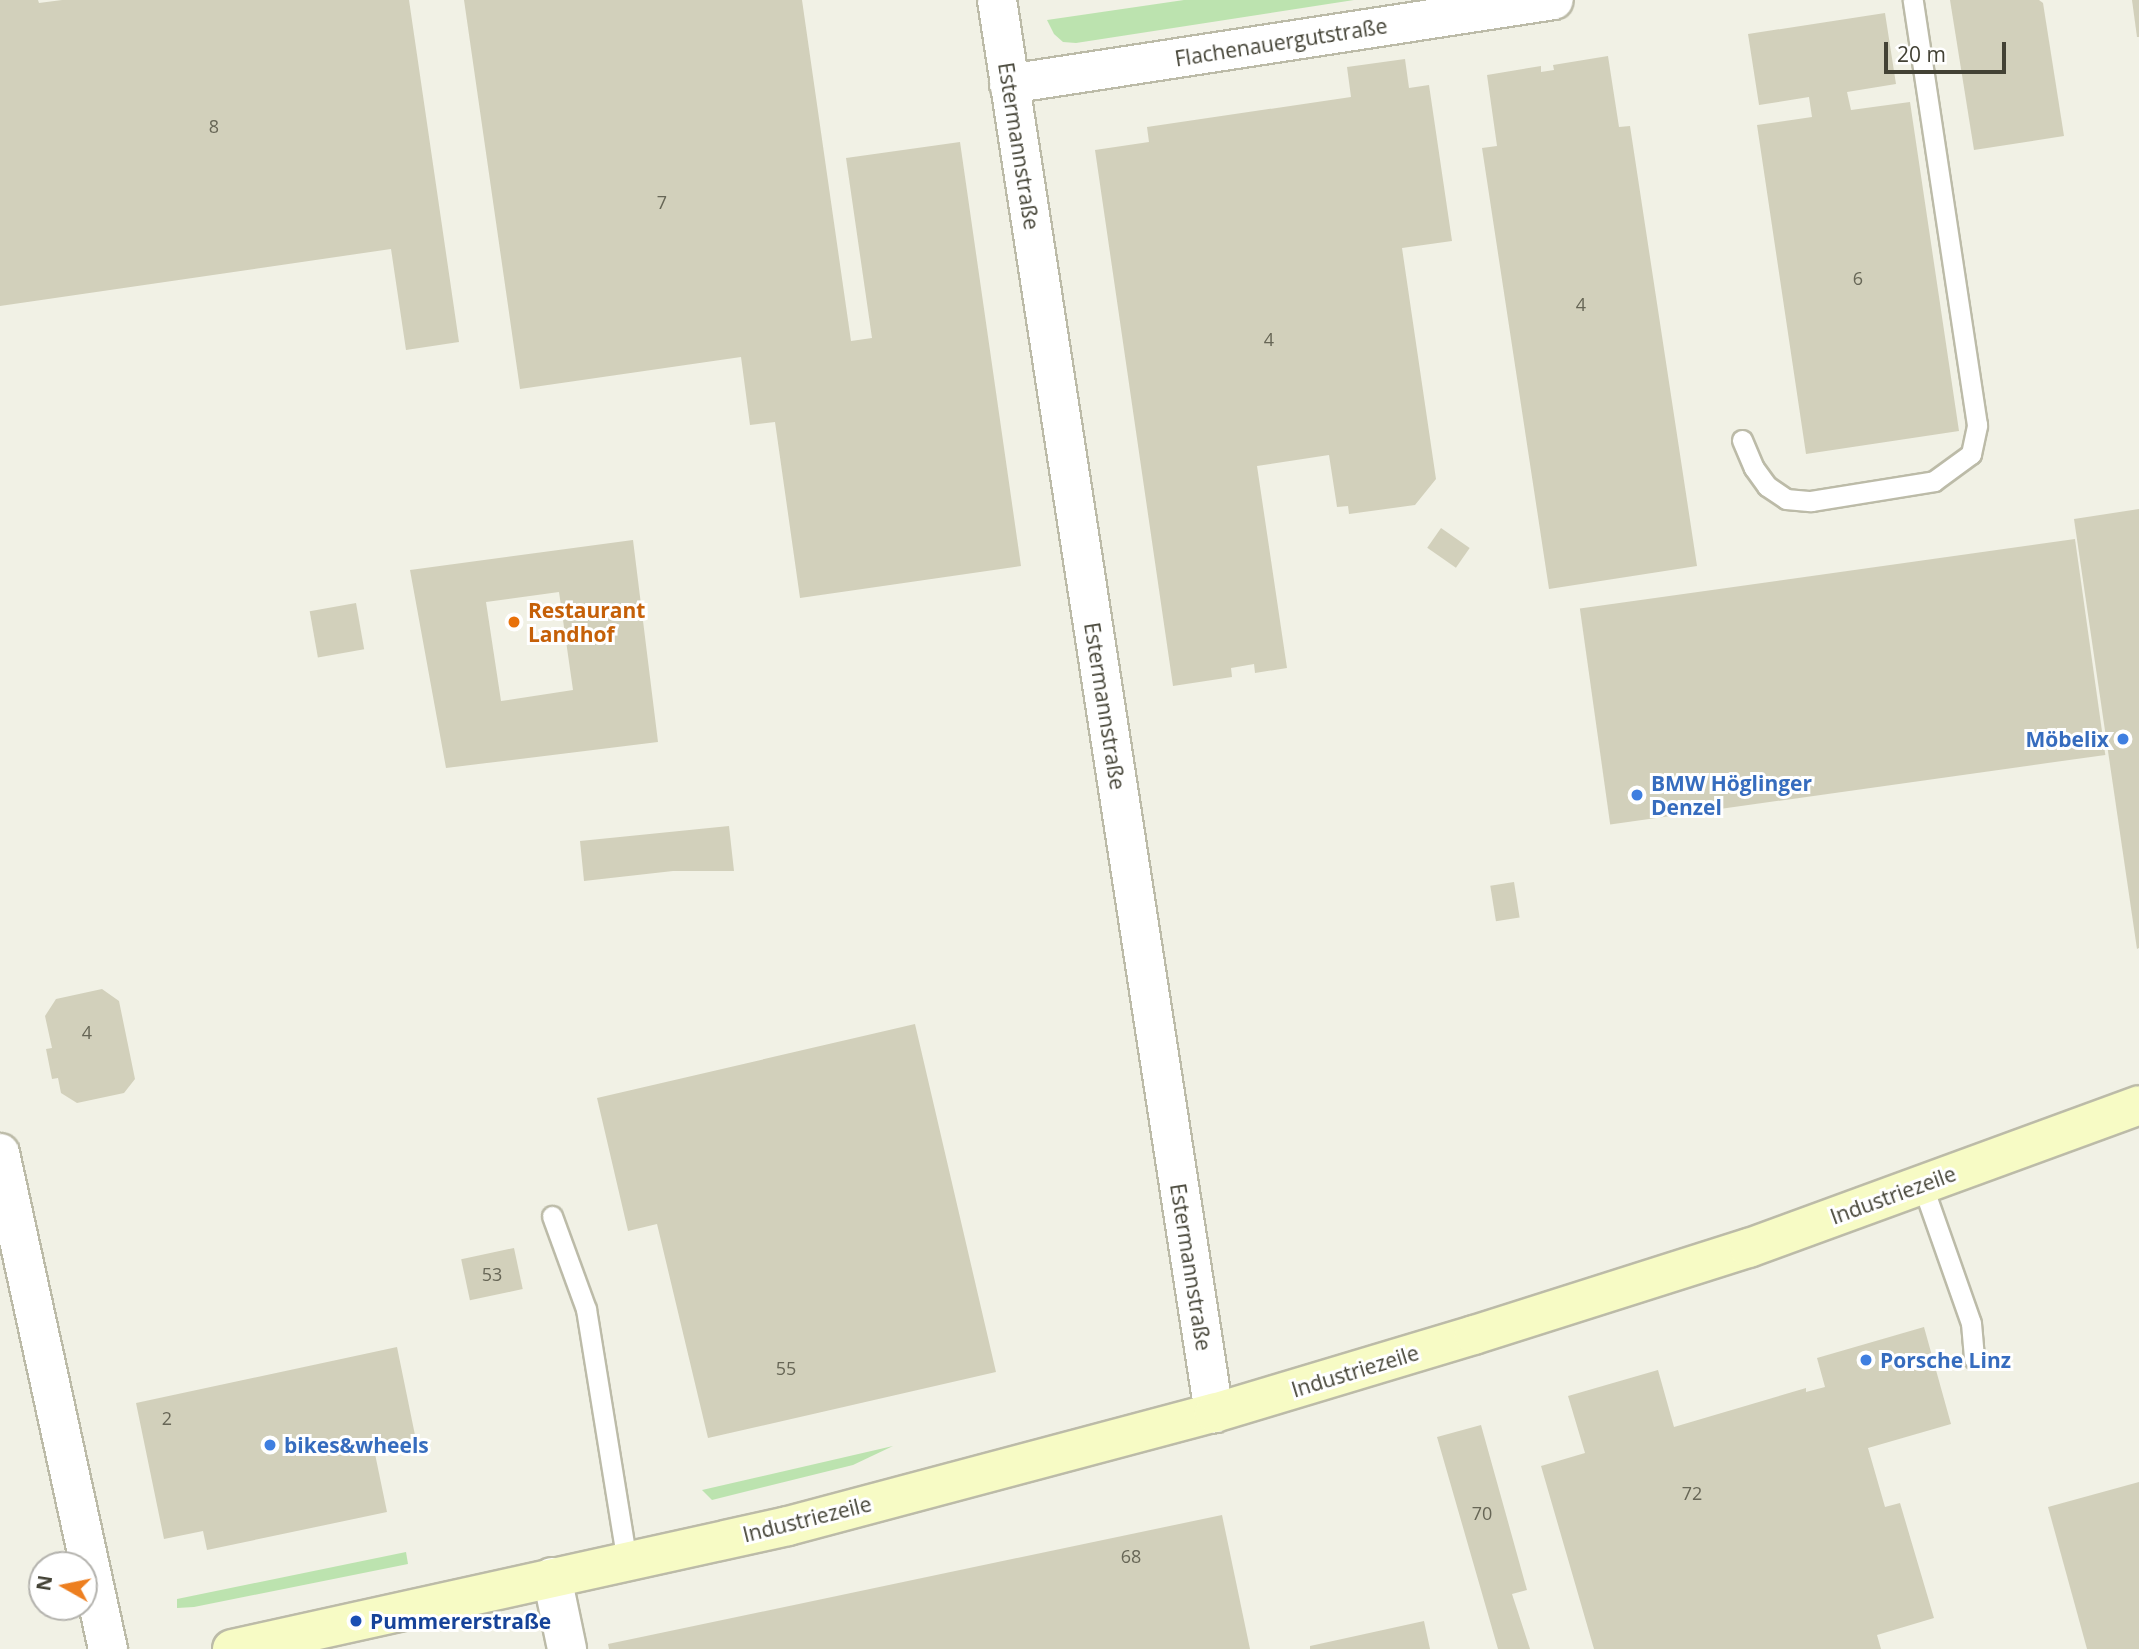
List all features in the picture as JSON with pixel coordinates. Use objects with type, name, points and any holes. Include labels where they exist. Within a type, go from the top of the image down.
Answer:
[{"type":"main road","name":"Industriezeile","points":[[232,1649],[788,1526],[1214,1413],[1749,1248],[2139,1105]]},
{"type":"street","name":"Estermannstraße","points":[[997,0],[1214,1413]]},
{"type":"street","name":"Flachenauergutstraße","points":[[1009,84],[1554,0]]},
{"type":"street","points":[[0,1153],[108,1649]]},
{"type":"street","points":[[552,1577],[567,1649]]},
{"type":"lane","points":[[1742,440],[1754,468],[1767,486],[1786,499],[1811,501],[1934,481],[1971,454],[1978,425],[1913,0]]},
{"type":"lane","points":[[1922,1184],[1982,1356]]},
{"type":"lane","points":[[552,1216],[586,1309],[627,1561]]},
{"type":"green space","points":[[1184,0],[1354,0],[1076,43],[1063,42],[1054,34],[1047,20]]},
{"type":"green space","points":[[893,1446],[853,1465],[712,1500],[702,1490]]},
{"type":"green space","points":[[406,1552],[408,1564],[194,1607],[177,1608],[177,1599]]},
{"type":"building","points":[[0,0],[38,0],[39,3],[62,0],[409,0],[459,342],[406,350],[391,249],[0,306]]},
{"type":"building","points":[[464,0],[802,0],[851,341],[872,338],[846,158],[960,142],[1021,566],[800,598],[775,422],[750,425],[741,357],[520,389]]},
{"type":"building","points":[[1950,0],[2039,0],[2043,3],[2064,136],[1974,150]]},
{"type":"building","points":[[2132,0],[2139,0],[2139,37],[2137,37]]},
{"type":"building","points":[[1885,13],[1896,84],[1847,92],[1851,110],[1910,102],[1959,431],[1806,454],[1757,125],[1812,117],[1809,97],[1759,105],[1748,34]]},
{"type":"building","points":[[1608,56],[1619,127],[1630,126],[1697,566],[1549,589],[1482,148],[1497,146],[1487,75],[1541,66],[1541,72],[1554,70],[1553,65]]},
{"type":"building","points":[[1405,59],[1409,88],[1429,85],[1452,241],[1402,248],[1436,479],[1415,505],[1349,514],[1348,506],[1337,507],[1329,455],[1257,466],[1287,668],[1255,673],[1254,664],[1231,668],[1232,677],[1173,686],[1095,150],[1149,142],[1147,127],[1351,97],[1347,67]]},
{"type":"building","name":"Möbelix","points":[[2139,509],[2139,948],[2137,949],[2074,519]]},
{"type":"building","points":[[1441,528],[1470,548],[1456,568],[1427,548]]},
{"type":"building","points":[[2075,539],[2105,755],[1610,824],[1580,609]]},
{"type":"building","points":[[633,540],[658,742],[446,768],[410,570]],"holes":[[[559,592],[573,690],[501,701],[486,602]]]},
{"type":"building","points":[[356,603],[364,649],[318,657],[310,611]]},
{"type":"building","points":[[729,826],[734,871],[673,871],[584,881],[580,841]]},
{"type":"building","points":[[1514,882],[1520,918],[1496,921],[1490,886]]},
{"type":"building","points":[[102,989],[119,1001],[135,1079],[124,1093],[77,1103],[61,1093],[58,1078],[52,1079],[46,1049],[52,1048],[45,1016],[56,999]]},
{"type":"building","points":[[915,1024],[996,1372],[708,1438],[657,1224],[628,1231],[597,1098]]},
{"type":"building","points":[[514,1248],[523,1289],[470,1300],[461,1259]]},
{"type":"building","points":[[1924,1327],[1951,1424],[1868,1448],[1885,1507],[1900,1503],[1934,1618],[1877,1635],[1881,1649],[1594,1649],[1541,1466],[1585,1453],[1568,1396],[1658,1370],[1674,1427],[1806,1388],[1806,1392],[1825,1387],[1817,1358]]},
{"type":"building","name":"bikes&wheels","points":[[397,1347],[416,1440],[374,1449],[387,1512],[207,1550],[203,1531],[164,1539],[136,1403]]},
{"type":"building","points":[[1481,1425],[1527,1590],[1512,1594],[1530,1649],[1498,1649],[1437,1437]]},
{"type":"building","points":[[2139,1482],[2139,1649],[2087,1649],[2048,1507]]},
{"type":"building","points":[[1222,1515],[1250,1649],[609,1649],[608,1644]]},
{"type":"building","points":[[1424,1621],[1430,1649],[1310,1649],[1310,1646]]},
{"type":"place","name":"Restaurant Landhof","points":[[514,622]]},
{"type":"place","name":"Möbelix","points":[[2123,739]]},
{"type":"place","name":"BMW Höglinger Denzel","points":[[1637,795]]},
{"type":"place","name":"Porsche Linz","points":[[1866,1360]]},
{"type":"place","name":"bikes&wheels","points":[[270,1445]]},
{"type":"place","name":"Pummererstraße","points":[[356,1621]]}]
